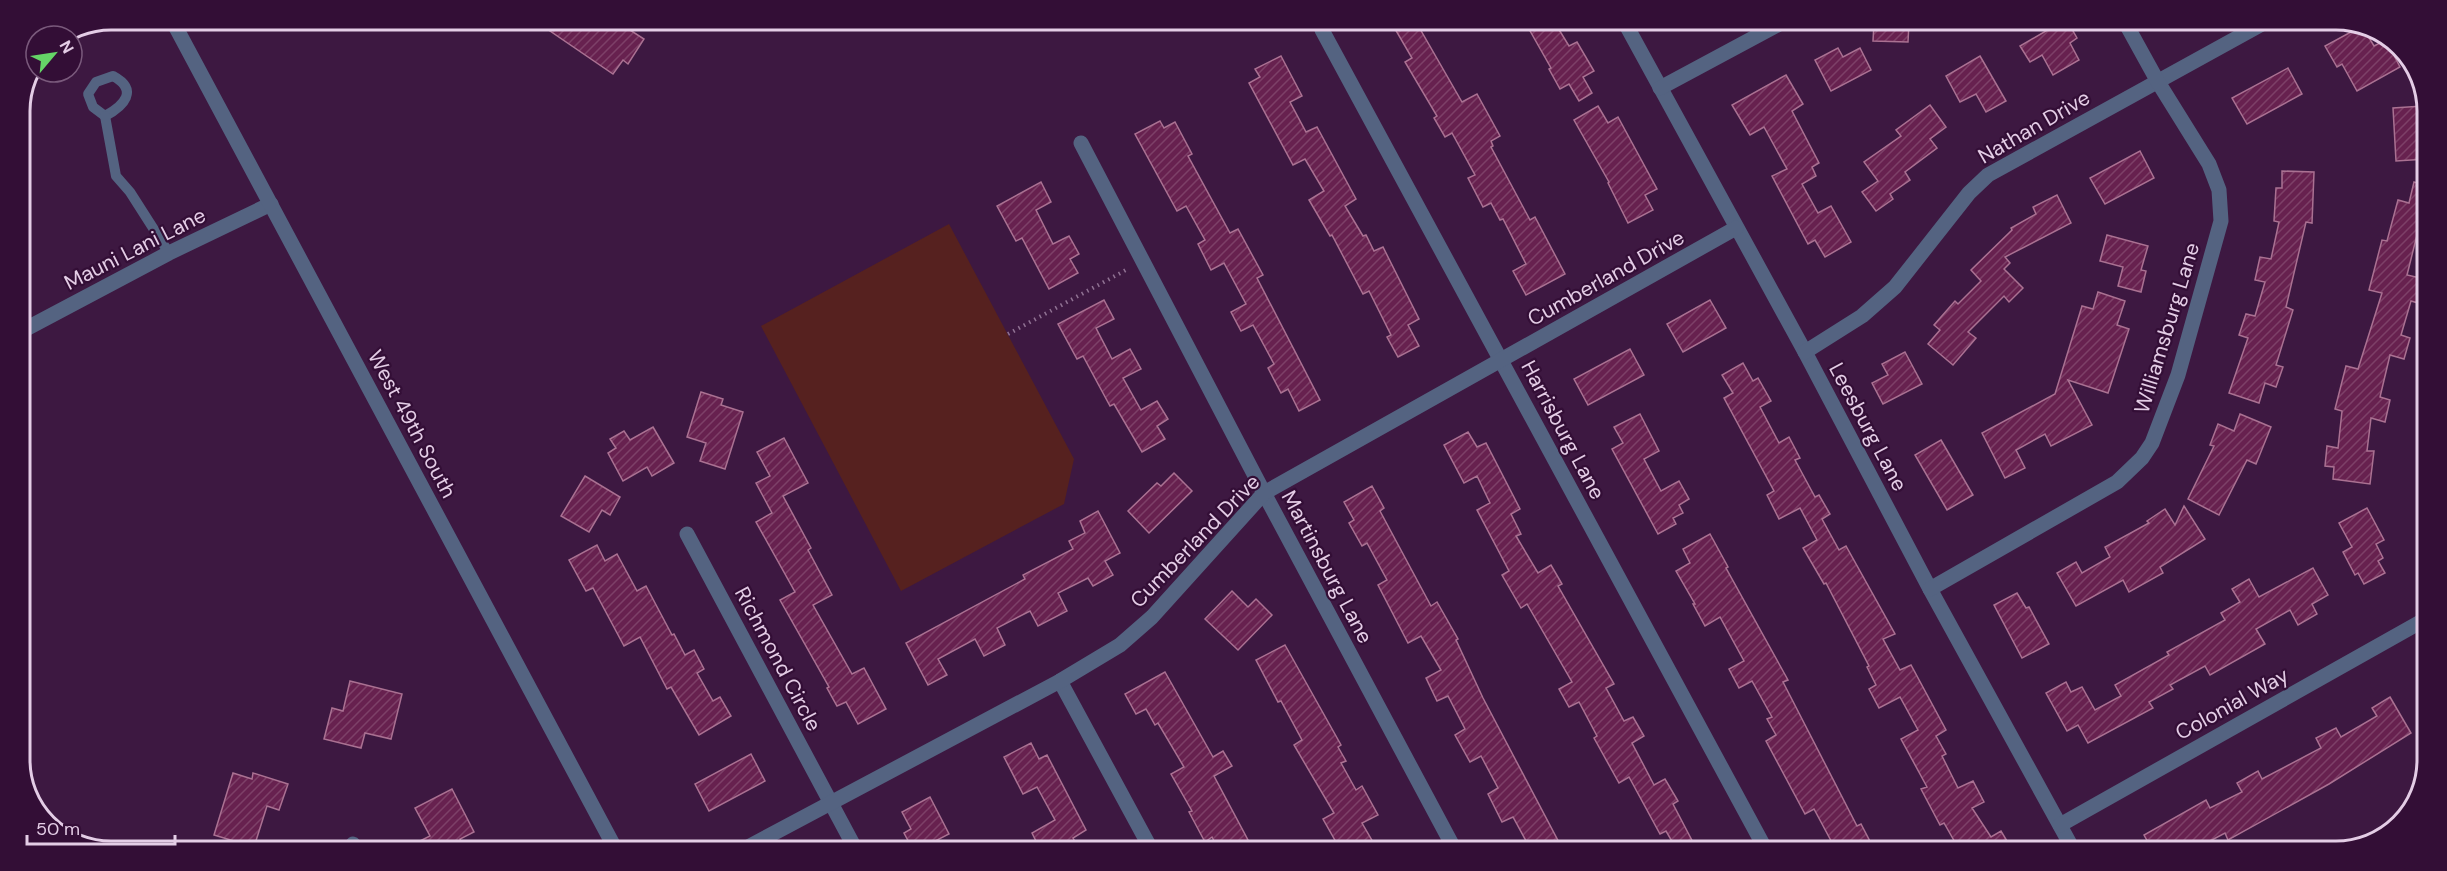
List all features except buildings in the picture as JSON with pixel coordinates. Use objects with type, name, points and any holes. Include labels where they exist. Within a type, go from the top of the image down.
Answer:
[{"type":"street","name":"West 49th South","points":[[177,30],[611,841]]},
{"type":"street","name":"Harrisburg Lane","points":[[1322,30],[1761,841]]},
{"type":"street","name":"Leesburg Lane","points":[[1629,30],[2069,841]]},
{"type":"street","points":[[1660,88],[1768,30]]},
{"type":"street","name":"Williamsburg Lane","points":[[1930,589],[2117,482],[2142,458],[2152,443],[2178,375],[2221,221],[2219,190],[2209,164],[2158,82],[2129,30]]},
{"type":"street","name":"Nathan Drive","points":[[1804,352],[1862,316],[1895,287],[1969,193],[1988,175],[2251,30]]},
{"type":"street","name":"Martinsburg Lane","points":[[1081,143],[1264,494],[1450,841]]},
{"type":"street","name":"Mauni Lani Lane","points":[[30,327],[169,253],[271,204]]},
{"type":"street","name":"Cumberland Drive","points":[[760,841],[1060,681],[1120,645],[1152,617],[1264,494],[1736,228]]},
{"type":"street","name":"Richmond Circle","points":[[687,534],[851,841]]},
{"type":"street","name":"Colonial Way","points":[[2060,825],[2417,624]]},
{"type":"street","points":[[1060,681],[1147,841]]},
{"type":"lane","points":[[105,116],[116,176],[130,192],[169,253]]},
{"type":"path","points":[[1008,334],[1126,270]]},
{"type":"shaded area","points":[[949,224],[1074,459],[1064,504],[901,591],[761,326]]}]
